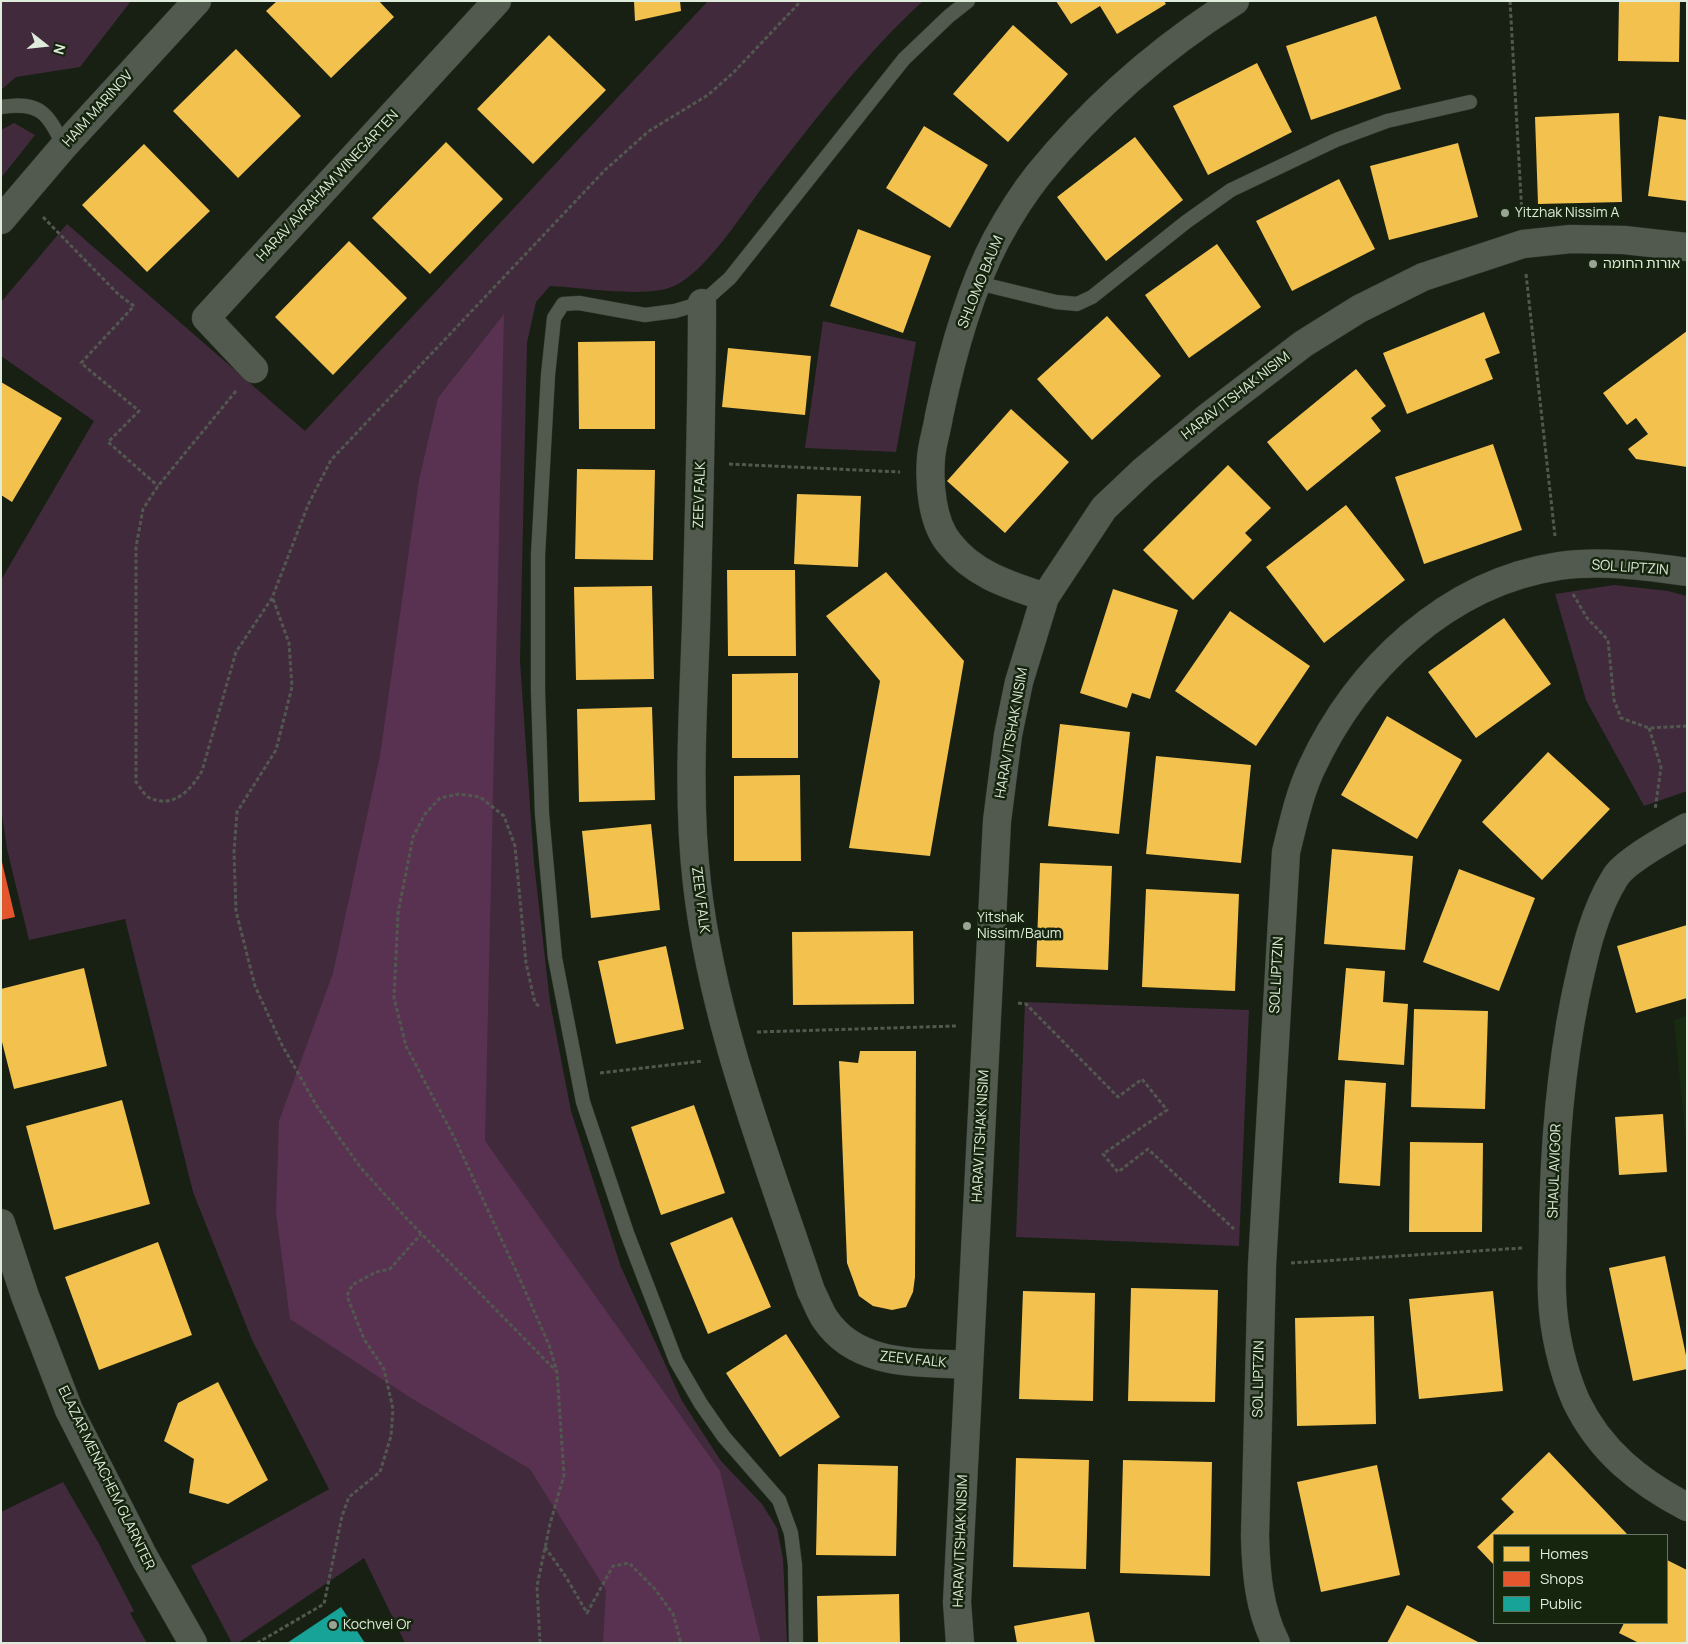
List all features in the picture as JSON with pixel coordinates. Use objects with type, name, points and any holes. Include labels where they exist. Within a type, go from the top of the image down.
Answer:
[{"type":"street","name":"HAIM MARINOV","points":[[1,220],[64,146],[197,1]]},
{"type":"street","name":"HARAV AVRAHAM WINEGARTEN","points":[[254,369],[206,318],[497,1]]},
{"type":"street","name":"SHLOMO BAUM","points":[[1045,597],[998,582],[974,568],[949,543],[938,525],[932,492],[931,458],[947,376],[968,307],[996,240],[1038,176],[1074,136],[1135,75],[1191,29],[1235,1]]},
{"type":"street","name":"HARAV ITSHAK NISIM","points":[[960,1643],[957,1602],[997,821],[1007,745],[1019,682],[1045,597],[1104,508],[1150,465],[1303,344],[1359,309],[1423,277],[1523,244],[1571,240],[1624,240],[1687,247]]},
{"type":"street","name":"ZEEV FALK","points":[[702,303],[701,462],[691,784],[696,883],[709,960],[730,1045],[811,1291],[825,1319],[842,1338],[866,1353],[889,1360],[969,1365]]},
{"type":"street","name":"SOL LIPTZIN","points":[[1276,1643],[1260,1598],[1256,1573],[1255,1536],[1262,1265],[1286,852],[1296,812],[1311,770],[1331,730],[1356,692],[1388,657],[1420,629],[1455,603],[1488,586],[1559,566],[1608,563],[1687,572]]},
{"type":"street","name":"SHAUL AVIGOR","points":[[1687,827],[1643,854],[1617,874],[1600,905],[1584,954],[1567,1038],[1557,1119],[1552,1295],[1561,1354],[1576,1400],[1597,1438],[1628,1470],[1666,1496],[1687,1507]]},
{"type":"street","name":"ELAZAR MENACHEM GLARNTER","points":[[1,1223],[25,1296],[69,1410],[144,1557],[193,1643]]},
{"type":"lane","points":[[796,1643],[795,1565],[791,1533],[779,1500],[724,1437],[701,1404],[676,1362],[627,1233],[583,1102],[568,1026],[555,958],[543,824],[538,691],[538,555],[548,375],[554,318],[563,304],[580,303],[645,315],[702,303],[730,278],[904,59],[949,16],[968,1]]},
{"type":"lane","points":[[978,283],[1056,302],[1077,304],[1092,297],[1186,222],[1231,190],[1336,140],[1387,121],[1470,102]]},
{"type":"lane","points":[[1,107],[22,104],[48,116],[64,146]]},
{"type":"path","points":[[254,369],[158,486],[143,509],[136,547],[136,782],[147,796],[161,800],[180,798],[192,788],[202,772],[236,652],[272,598],[308,505],[331,460],[605,170],[649,131],[708,95],[734,72],[801,1]]},
{"type":"path","points":[[1510,1],[1523,244],[1559,566],[1587,618],[1608,640],[1614,700],[1622,718],[1649,728],[1687,726]]},
{"type":"path","points":[[22,194],[119,295],[134,306],[81,363],[139,412],[108,442],[158,486]]},
{"type":"path","points":[[701,462],[932,474]]},
{"type":"path","points":[[272,598],[289,643],[292,687],[276,750],[238,812],[234,852],[236,911],[255,986],[282,1045],[318,1108],[361,1168],[421,1234],[557,1372]]},
{"type":"path","points":[[1643,854],[1658,802],[1661,767],[1649,728]]},
{"type":"path","points":[[540,1643],[537,1586],[545,1546],[564,1474],[557,1372],[549,1346],[523,1286],[455,1139],[406,1046],[394,998],[398,913],[413,837],[424,814],[440,798],[459,794],[480,797],[504,816],[515,846],[526,962],[535,1003],[568,1026]]},
{"type":"path","points":[[578,1076],[730,1045],[987,1012],[1026,1004],[1118,1097],[1142,1079],[1167,1110],[1103,1154],[1118,1172],[1148,1149],[1231,1229],[1264,1231]]},
{"type":"path","points":[[257,1643],[324,1604],[342,1516],[349,1497],[380,1472],[391,1436],[393,1409],[384,1369],[364,1339],[347,1296],[352,1285],[376,1272],[390,1269],[421,1234]]},
{"type":"path","points":[[1262,1265],[1553,1246]]},
{"type":"path","points":[[545,1546],[566,1577],[586,1613],[613,1566],[629,1563],[654,1588],[673,1614],[681,1643]]},
{"type":"shaded area","points":[[1,1],[131,1],[80,67],[16,77],[1,90]]},
{"type":"shaded area","points":[[708,1],[923,1],[880,44],[840,89],[714,252],[690,276],[666,289],[651,291],[634,292],[550,286],[536,302],[527,343],[520,661],[534,863],[550,1002],[571,1111],[621,1267],[682,1401],[721,1461],[762,1504],[777,1528],[783,1559],[787,1643],[405,1643],[364,1558],[238,1643],[232,1643],[191,1566],[329,1489],[252,1340],[193,1192],[125,919],[29,940],[7,849],[1,808],[1,580],[94,421],[1,356],[1,302],[67,224],[305,431]]},
{"type":"shaded area","points":[[14,123],[35,135],[1,178],[1,130]]},
{"type":"shaded area","points":[[504,314],[485,1141],[720,1471],[761,1643],[603,1643],[606,1590],[530,1469],[411,1398],[290,1319],[276,1212],[279,1121],[333,973],[380,756],[419,480],[438,398]]},
{"type":"shaded area","points":[[823,321],[916,342],[896,452],[805,448]]},
{"type":"shaded area","points":[[1614,585],[1668,591],[1687,596],[1687,791],[1644,806],[1586,700],[1555,594]]},
{"type":"shaded area","points":[[1025,1002],[1249,1010],[1239,1246],[1016,1237]]},
{"type":"shaded area","points":[[1687,1016],[1687,1151],[1674,1020]]},
{"type":"shaded area","points":[[63,1482],[98,1542],[134,1611],[130,1613],[147,1643],[1,1643],[1,1512]]},
{"type":"building: Homes","points":[[277,1],[379,1],[394,17],[331,78],[266,11]]},
{"type":"building: Homes","points":[[634,1],[680,1],[681,11],[635,21]]},
{"type":"building: Homes","points":[[1056,1],[1164,1],[1166,4],[1117,34],[1100,6],[1071,24]]},
{"type":"building: Homes","points":[[1619,1],[1680,1],[1679,62],[1618,61]]},
{"type":"building: Homes","points":[[1376,16],[1401,89],[1311,120],[1286,46]]},
{"type":"building: Homes","points":[[1013,25],[1068,74],[1008,142],[953,94]]},
{"type":"building: Homes","points":[[549,35],[606,90],[533,164],[477,109]]},
{"type":"building: Homes","points":[[236,49],[301,116],[238,178],[173,111]]},
{"type":"building: Homes","points":[[1257,63],[1292,132],[1208,175],[1173,106]]},
{"type":"building: Homes","points":[[1619,113],[1622,202],[1538,204],[1535,117]]},
{"type":"building: Homes","points":[[1659,116],[1687,120],[1687,201],[1648,196]]},
{"type":"building: Homes","points":[[924,126],[988,165],[950,228],[886,188]]},
{"type":"building: Homes","points":[[1135,137],[1183,200],[1106,261],[1057,197]]},
{"type":"building: Homes","points":[[446,142],[503,199],[430,274],[372,218]]},
{"type":"building: Homes","points":[[1458,143],[1478,217],[1389,240],[1370,166]]},
{"type":"building: Homes","points":[[144,144],[210,211],[147,272],[82,205]]},
{"type":"building: Homes","points":[[1339,179],[1375,249],[1292,291],[1256,221]]},
{"type":"building: Homes","points":[[858,229],[931,256],[903,333],[830,306]]},
{"type":"building: Homes","points":[[349,241],[407,298],[333,375],[275,317]]},
{"type":"building: Homes","points":[[1217,244],[1261,307],[1189,358],[1145,295]]},
{"type":"building: Homes","points":[[1484,312],[1500,353],[1485,359],[1493,379],[1407,414],[1383,353]]},
{"type":"building: Homes","points":[[1107,316],[1161,376],[1092,440],[1037,379]]},
{"type":"building: Homes","points":[[1687,331],[1687,467],[1636,459],[1628,449],[1648,434],[1636,418],[1627,425],[1603,393]]},
{"type":"building: Homes","points":[[655,341],[655,429],[579,429],[578,342]]},
{"type":"building: Homes","points":[[728,348],[811,356],[805,415],[722,407]]},
{"type":"building: Homes","points":[[1356,369],[1386,406],[1371,418],[1381,431],[1307,491],[1267,442]]},
{"type":"building: Homes","points":[[1,382],[62,418],[12,502],[1,495]]},
{"type":"building: Homes","points":[[1011,409],[1069,462],[1005,533],[947,481]]},
{"type":"building: Homes","points":[[1493,444],[1522,530],[1424,564],[1395,477]]},
{"type":"building: Homes","points":[[1228,465],[1271,508],[1245,533],[1252,540],[1193,600],[1143,550]]},
{"type":"building: Homes","points":[[577,469],[655,470],[653,560],[575,559]]},
{"type":"building: Homes","points":[[797,494],[861,496],[858,567],[794,564]]},
{"type":"building: Homes","points":[[1346,505],[1405,580],[1324,643],[1266,567]]},
{"type":"building: Homes","points":[[727,570],[795,570],[796,656],[728,656]]},
{"type":"building: Homes","points":[[886,572],[964,661],[930,856],[849,848],[880,681],[826,616]]},
{"type":"building: Homes","points":[[652,586],[654,679],[576,680],[574,587]]},
{"type":"building: Homes","points":[[1113,589],[1178,610],[1150,699],[1132,693],[1127,708],[1080,693]]},
{"type":"building: Homes","points":[[1230,611],[1310,666],[1256,746],[1175,691]]},
{"type":"building: Homes","points":[[1504,618],[1551,684],[1476,738],[1428,672]]},
{"type":"building: Homes","points":[[798,673],[798,758],[732,758],[732,674]]},
{"type":"building: Homes","points":[[652,707],[655,800],[579,802],[577,709]]},
{"type":"building: Homes","points":[[1387,716],[1462,760],[1417,839],[1341,795]]},
{"type":"building: Homes","points":[[1060,724],[1130,732],[1119,834],[1048,826]]},
{"type":"building: Homes","points":[[1548,752],[1610,809],[1542,880],[1482,822]]},
{"type":"building: Homes","points":[[1156,756],[1251,765],[1241,863],[1146,854]]},
{"type":"building: Homes","points":[[800,775],[801,861],[734,861],[734,776]]},
{"type":"building: Homes","points":[[651,824],[660,910],[591,918],[582,831]]},
{"type":"building: Homes","points":[[1332,849],[1413,856],[1405,950],[1324,944]]},
{"type":"building: Homes","points":[[1040,863],[1112,866],[1108,970],[1036,967]]},
{"type":"building: Homes","points":[[1459,869],[1535,898],[1499,991],[1423,962]]},
{"type":"building: Homes","points":[[1146,889],[1239,894],[1235,991],[1142,987]]},
{"type":"building: Homes","points":[[1687,925],[1687,998],[1636,1013],[1617,946]]},
{"type":"building: Homes","points":[[913,931],[914,1004],[793,1005],[792,932]]},
{"type":"building: Homes","points":[[666,946],[684,1029],[616,1044],[598,961]]},
{"type":"building: Homes","points":[[84,968],[107,1066],[14,1089],[1,1038],[1,989]]},
{"type":"building: Homes","points":[[1346,968],[1385,971],[1383,1002],[1408,1004],[1404,1065],[1338,1060]]},
{"type":"building: Homes","points":[[1414,1009],[1488,1011],[1485,1109],[1411,1107]]},
{"type":"building: Homes","points":[[860,1051],[916,1051],[915,1277],[913,1292],[906,1307],[892,1310],[873,1306],[859,1296],[847,1263],[839,1061],[858,1063]]},
{"type":"building: Homes","points":[[1345,1080],[1386,1083],[1380,1186],[1339,1183]]},
{"type":"building: Homes","points":[[122,1100],[150,1204],[54,1230],[26,1126]]},
{"type":"building: Homes","points":[[694,1105],[725,1193],[661,1215],[631,1127]]},
{"type":"building: Homes","points":[[1663,1114],[1667,1172],[1619,1175],[1615,1117]]},
{"type":"building: Homes","points":[[1410,1142],[1483,1143],[1482,1232],[1409,1232]]},
{"type":"building: Homes","points":[[732,1217],[771,1307],[708,1334],[670,1243]]},
{"type":"building: Homes","points":[[158,1242],[192,1335],[99,1370],[65,1277]]},
{"type":"building: Homes","points":[[1665,1256],[1687,1360],[1687,1369],[1633,1381],[1609,1268]]},
{"type":"building: Homes","points":[[1131,1288],[1218,1290],[1215,1402],[1128,1401]]},
{"type":"building: Homes","points":[[1023,1291],[1095,1293],[1093,1401],[1019,1399]]},
{"type":"building: Homes","points":[[1493,1291],[1503,1391],[1419,1399],[1409,1299]]},
{"type":"building: Homes","points":[[1374,1316],[1376,1424],[1297,1426],[1295,1318]]},
{"type":"building: Homes","points":[[786,1334],[840,1417],[780,1457],[726,1373]]},
{"type":"building: Homes","points":[[218,1382],[268,1480],[228,1504],[189,1493],[194,1459],[164,1441],[178,1403]]},
{"type":"building: Homes","points":[[1549,1452],[1627,1534],[1493,1534],[1493,1564],[1477,1547],[1514,1512],[1501,1499]]},
{"type":"building: Homes","points":[[1016,1458],[1089,1460],[1086,1569],[1013,1567]]},
{"type":"building: Homes","points":[[1123,1460],[1212,1462],[1210,1576],[1120,1573]]},
{"type":"building: Homes","points":[[818,1464],[898,1466],[896,1556],[816,1555]]},
{"type":"building: Homes","points":[[1377,1465],[1400,1575],[1321,1592],[1297,1482]]},
{"type":"building: Homes","points":[[1668,1560],[1687,1570],[1687,1643],[1639,1643],[1619,1633],[1624,1624],[1668,1624]]},
{"type":"building: Homes","points":[[899,1594],[900,1643],[818,1643],[817,1596]]},
{"type":"building: Homes","points":[[1407,1605],[1480,1643],[1387,1643]]},
{"type":"building: Homes","points":[[1089,1612],[1095,1643],[1017,1643],[1014,1626]]},
{"type":"building: Shops","points":[[1,858],[15,917],[1,920]]},
{"type":"building: Public","name":"Kochvei Or","points":[[341,1607],[365,1643],[287,1643]]},
{"type":"place","name":"Yitzhak Nissim A","points":[[1505,213]]},
{"type":"place","name":"אורות החומה","points":[[1593,264]]},
{"type":"place","name":"Yitshak Nissim/Baum","points":[[967,926]]},
{"type":"place","name":"Kochvei Or","points":[[333,1625]]}]
